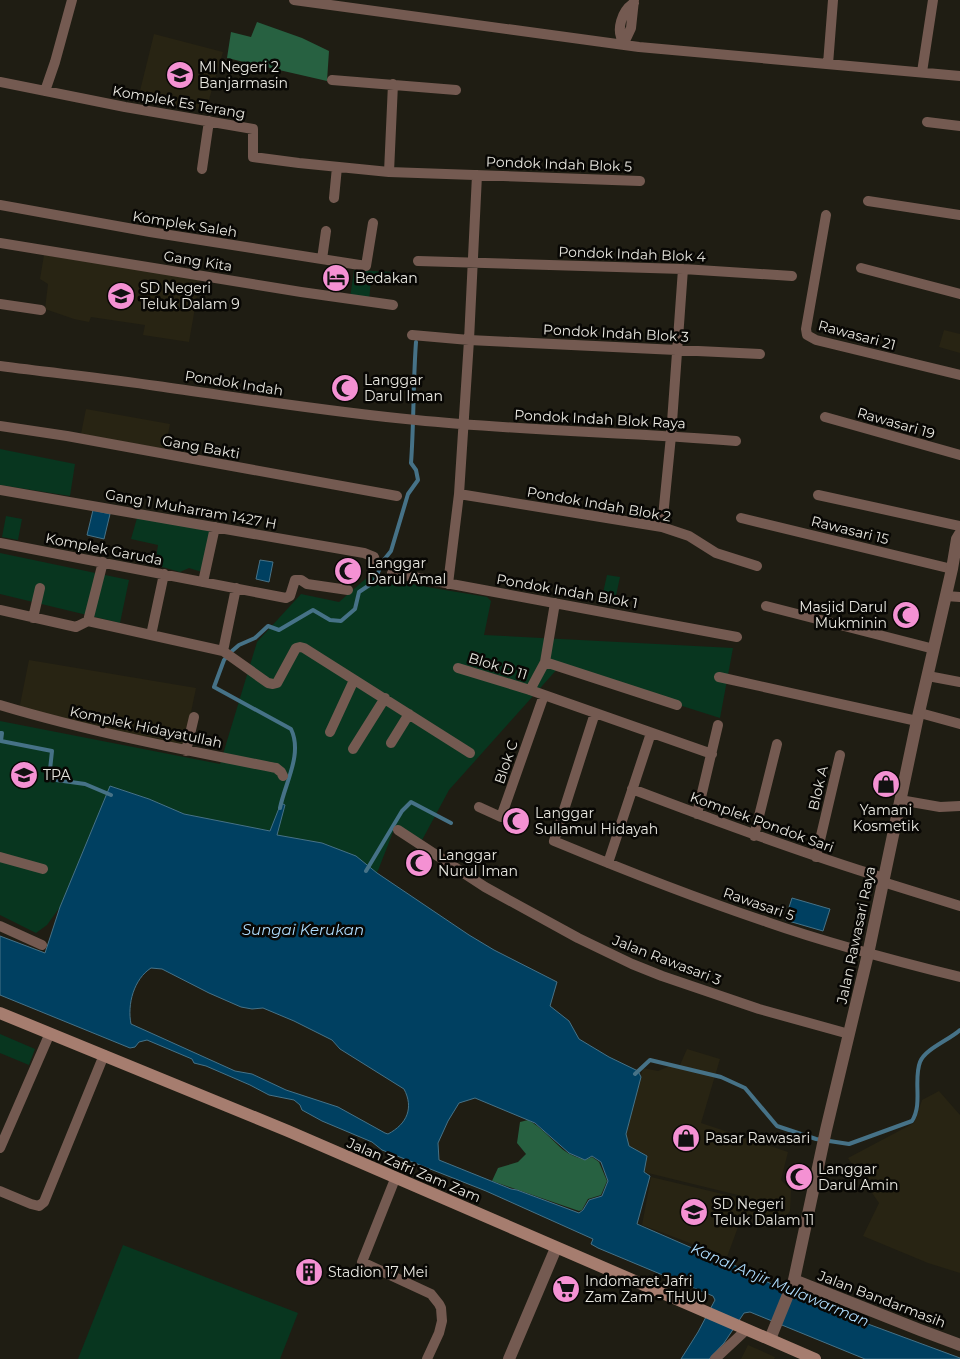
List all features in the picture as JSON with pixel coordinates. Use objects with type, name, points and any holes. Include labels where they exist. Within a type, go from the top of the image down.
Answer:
[{"type":"main road","name":"Jalan Zafri Zam Zam","points":[[0,1013],[288,1131],[743,1328],[772,1334],[815,1359]]},
{"type":"street","points":[[46,91],[72,0]]},
{"type":"street","points":[[294,0],[623,43],[960,76]]},
{"type":"street","points":[[828,64],[834,0]]},
{"type":"street","points":[[922,72],[933,0]]},
{"type":"street","points":[[623,43],[632,28],[634,1]]},
{"type":"street","points":[[332,80],[456,90]]},
{"type":"street","name":"Komplek Es Terang","points":[[0,82],[126,107],[253,129],[253,157],[389,172],[476,175]]},
{"type":"street","points":[[389,172],[393,84]]},
{"type":"street","points":[[202,169],[209,121]]},
{"type":"street","points":[[927,122],[960,126]]},
{"type":"street","points":[[334,198],[337,167]]},
{"type":"street","points":[[448,584],[459,494],[464,425],[476,175]]},
{"type":"street","name":"Pondok Indah Blok 5","points":[[476,175],[640,181]]},
{"type":"street","points":[[868,201],[960,215]]},
{"type":"street","name":"Komplek Saleh","points":[[0,205],[150,232],[366,266],[372,223]]},
{"type":"street","name":"Rawasari 21","points":[[826,215],[806,329],[807,335],[816,340],[960,375]]},
{"type":"street","points":[[322,259],[326,231]]},
{"type":"street","name":"Gang Kita","points":[[0,243],[392,305]]},
{"type":"street","name":"Pondok Indah Blok 4","points":[[418,261],[683,269],[792,276]]},
{"type":"street","points":[[861,268],[960,294]]},
{"type":"street","points":[[662,527],[671,436],[683,269]]},
{"type":"street","points":[[0,304],[40,310]]},
{"type":"street","name":"Pondok Indah Blok 3","points":[[412,335],[469,340],[760,354]]},
{"type":"street","name":"Pondok Indah","points":[[0,366],[156,385],[308,408],[464,425]]},
{"type":"street","name":"Rawasari 19","points":[[825,417],[960,455]]},
{"type":"street","name":"Pondok Indah Blok Raya","points":[[464,425],[736,441]]},
{"type":"street","name":"Gang Bakti","points":[[0,426],[67,436],[398,496]]},
{"type":"street","name":"Gang 1 Muharram 1427 H","points":[[0,490],[364,553],[375,560]]},
{"type":"street","name":"Pondok Indah Blok 2","points":[[459,494],[662,527],[689,536],[716,553],[757,566]]},
{"type":"street","points":[[818,495],[960,526]]},
{"type":"street","name":"Rawasari 15","points":[[741,518],[952,569]]},
{"type":"street","points":[[203,582],[215,527]]},
{"type":"street","name":"Jalan Rawasari Raya","points":[[772,1334],[793,1282],[826,1130],[868,954],[900,800],[960,534]]},
{"type":"street","name":"Komplek Garuda","points":[[0,543],[288,597],[295,580],[301,580],[307,584],[348,590]]},
{"type":"street","points":[[88,621],[103,562]]},
{"type":"street","name":"Pondok Indah Blok 1","points":[[392,573],[737,636]]},
{"type":"street","points":[[151,635],[164,574]]},
{"type":"street","points":[[33,618],[40,588]]},
{"type":"street","points":[[227,654],[236,588]]},
{"type":"street","points":[[946,596],[960,597]]},
{"type":"street","points":[[530,690],[545,662],[555,603]]},
{"type":"street","points":[[766,606],[934,649]]},
{"type":"street","points":[[0,610],[78,627],[88,621],[227,654],[268,683],[273,684],[277,682],[296,648],[300,646],[470,753]]},
{"type":"street","points":[[545,662],[677,705]]},
{"type":"street","name":"Blok D 11","points":[[458,668],[530,690],[712,754]]},
{"type":"street","points":[[928,676],[960,682]]},
{"type":"street","points":[[719,677],[960,724]]},
{"type":"street","points":[[330,732],[354,680]]},
{"type":"street","name":"Blok C","points":[[480,807],[501,817],[544,695]]},
{"type":"street","points":[[353,749],[385,698]]},
{"type":"street","name":"Komplek Hidayatullah","points":[[0,705],[51,720],[186,751],[276,768],[282,772],[283,776]]},
{"type":"street","name":"Rawasari 5","points":[[595,713],[554,841],[766,922],[868,954],[960,977]]},
{"type":"street","points":[[391,743],[409,714]]},
{"type":"street","points":[[186,751],[194,716]]},
{"type":"street","points":[[698,814],[718,725]]},
{"type":"street","points":[[608,863],[651,732]]},
{"type":"street","points":[[754,836],[777,744]]},
{"type":"street","name":"Blok A","points":[[816,857],[840,755]]},
{"type":"street","name":"Komplek Pondok Sari","points":[[632,789],[754,836],[960,906]]},
{"type":"street","points":[[900,800],[940,807],[960,806]]},
{"type":"street","name":"Jalan Rawasari 3","points":[[398,830],[485,887],[578,938],[632,964],[759,1009],[849,1034]]},
{"type":"street","points":[[0,857],[43,868]]},
{"type":"street","points":[[0,926],[42,945]]},
{"type":"street","points":[[0,1148],[50,1033]]},
{"type":"street","points":[[0,1191],[31,1204],[39,1206],[44,1202],[104,1055]]},
{"type":"street","points":[[396,1179],[362,1262],[431,1294],[442,1308],[442,1321],[427,1359]]},
{"type":"street","points":[[508,1359],[556,1248]]},
{"type":"street","name":"Jalan Bandarmasih","points":[[793,1282],[960,1344]]},
{"type":"street","points":[[715,1359],[743,1328]]},
{"type":"shaded area","name":"MI Negeri 2 Banjarmasin","points":[[154,34],[223,52],[206,110],[138,99]]},
{"type":"shaded area","name":"SD Negeri Teluk Dalam 9","points":[[44,255],[200,279],[189,342],[143,335],[145,325],[91,317],[89,322],[45,309],[48,284],[40,279]]},
{"type":"shaded area","points":[[944,330],[960,334],[960,353],[939,347]]},
{"type":"shaded area","points":[[86,409],[170,424],[165,449],[81,434]]},
{"type":"shaded area","points":[[29,660],[196,688],[184,746],[19,710]]},
{"type":"shaded area","name":"Pasar Rawasari","points":[[687,1049],[720,1059],[701,1123],[788,1152],[781,1180],[791,1190],[790,1211],[778,1229],[744,1214],[750,1198],[644,1172],[647,1156],[629,1146],[626,1134],[643,1068],[658,1071],[672,1065],[680,1065]]},
{"type":"shaded area","points":[[939,1091],[960,1115],[960,1273],[928,1263],[863,1236],[879,1203],[848,1158],[914,1123],[922,1100]]},
{"type":"shaded area","name":"SD Negeri Teluk Dalam 11","points":[[651,1177],[748,1200],[727,1257],[642,1225]]},
{"type":"shaded area","points":[[748,1345],[775,1357],[774,1359],[741,1359]]},
{"type":"green space","points":[[257,22],[302,38],[329,51],[327,81],[227,58],[231,32],[251,37]]},
{"type":"green space","points":[[354,270],[393,272],[392,283],[371,281],[369,300],[350,298]]},
{"type":"green space","points":[[0,449],[75,464],[70,496],[0,485]]},
{"type":"green space","points":[[6,516],[22,519],[18,540],[2,537]]},
{"type":"green space","points":[[137,518],[210,531],[205,573],[189,568],[180,572],[155,565],[158,545],[131,539]]},
{"type":"green space","points":[[0,553],[129,580],[120,623],[0,594]]},
{"type":"green space","points":[[370,575],[487,597],[491,601],[484,635],[733,648],[720,718],[559,667],[449,790],[421,842],[395,827],[377,873],[356,856],[322,843],[277,835],[285,805],[281,803],[270,831],[184,814],[149,799],[110,786],[60,907],[47,925],[36,933],[0,915],[0,721],[220,764],[257,642],[301,594],[339,602]]},
{"type":"green space","points":[[607,575],[620,577],[614,605],[601,602]]},
{"type":"green space","points":[[0,1034],[35,1049],[29,1065],[0,1053]]},
{"type":"green space","points":[[528,1120],[569,1153],[585,1160],[592,1157],[599,1162],[607,1181],[601,1195],[588,1199],[582,1210],[579,1211],[492,1181],[498,1168],[518,1162],[526,1154],[517,1143],[520,1122]]},
{"type":"green space","points":[[123,1245],[298,1313],[280,1359],[78,1359]]},
{"type":"water","points":[[93,510],[110,514],[104,539],[87,535]]},
{"type":"water","points":[[260,560],[273,562],[269,582],[256,579]]},
{"type":"water","name":"Sungai Kerukan","points":[[110,786],[149,799],[184,814],[270,831],[281,803],[285,805],[277,835],[322,843],[356,856],[377,873],[469,935],[557,982],[550,1006],[569,1021],[579,1039],[609,1057],[638,1071],[641,1077],[626,1134],[629,1146],[647,1156],[644,1172],[650,1176],[637,1224],[726,1261],[803,1300],[960,1359],[865,1359],[750,1312],[744,1313],[724,1343],[709,1359],[681,1359],[715,1300],[713,1296],[598,1248],[591,1244],[593,1239],[486,1191],[382,1150],[372,1142],[322,1121],[302,1110],[300,1105],[294,1100],[269,1095],[206,1066],[194,1063],[192,1059],[147,1040],[139,1042],[135,1047],[130,1048],[0,995],[0,936],[45,953],[60,907]],"holes":[[[151,968],[162,969],[241,1007],[263,1008],[332,1040],[340,1049],[404,1089],[408,1103],[407,1115],[400,1125],[388,1134],[338,1107],[286,1090],[252,1074],[235,1071],[131,1024],[130,1008],[133,993],[140,979]],[[475,1098],[535,1123],[569,1153],[585,1160],[592,1156],[601,1162],[608,1181],[602,1196],[589,1200],[579,1213],[511,1189],[439,1160],[438,1143],[448,1121],[459,1103]]]},
{"type":"water","points":[[792,898],[830,909],[823,931],[785,920]]},
{"type":"waterway","points":[[280,808],[294,758],[295,748],[291,729],[214,687],[224,660],[239,645],[255,638],[268,626],[279,630],[313,610],[330,620],[341,621],[355,609],[359,592],[374,582],[383,561],[391,551],[408,494],[418,480],[416,470],[411,463],[416,342]]},
{"type":"waterway","points":[[0,733],[2,733],[1,741],[52,751],[49,779],[85,784],[111,795]]},
{"type":"waterway","points":[[366,871],[402,811],[411,802],[451,823]]},
{"type":"waterway","points":[[635,1074],[650,1060],[721,1077],[745,1088],[777,1126],[816,1139],[849,1144],[912,1121],[918,1100],[917,1076],[920,1062],[927,1053],[960,1030]]},
{"type":"place","name":"MI Negeri 2 Banjarmasin","points":[[180,75]]},
{"type":"place","name":"Bedakan","points":[[336,278]]},
{"type":"place","name":"SD Negeri Teluk Dalam 9","points":[[121,296]]},
{"type":"place","name":"Langgar Darul Iman","points":[[345,388]]},
{"type":"place","name":"Langgar Darul Amal","points":[[348,571]]},
{"type":"place","name":"Masjid Darul Mukminin","points":[[906,615]]},
{"type":"place","name":"TPA","points":[[24,775]]},
{"type":"place","name":"Yamani Kosmetik","points":[[886,784]]},
{"type":"place","name":"Langgar Sullamul Hidayah","points":[[516,821]]},
{"type":"place","name":"Langgar Nurul Iman","points":[[419,863]]},
{"type":"place","name":"Pasar Rawasari","points":[[686,1138]]},
{"type":"place","name":"Langgar Darul Amin","points":[[799,1177]]},
{"type":"place","name":"SD Negeri Teluk Dalam 11","points":[[694,1212]]},
{"type":"place","name":"Stadion 17 Mei","points":[[309,1272]]},
{"type":"place","name":"Indomaret Jafri Zam Zam - THUU","points":[[566,1289]]},
{"type":"water label","name":"Kanal Anjir Mulawarman","points":[[780,1285]]}]
